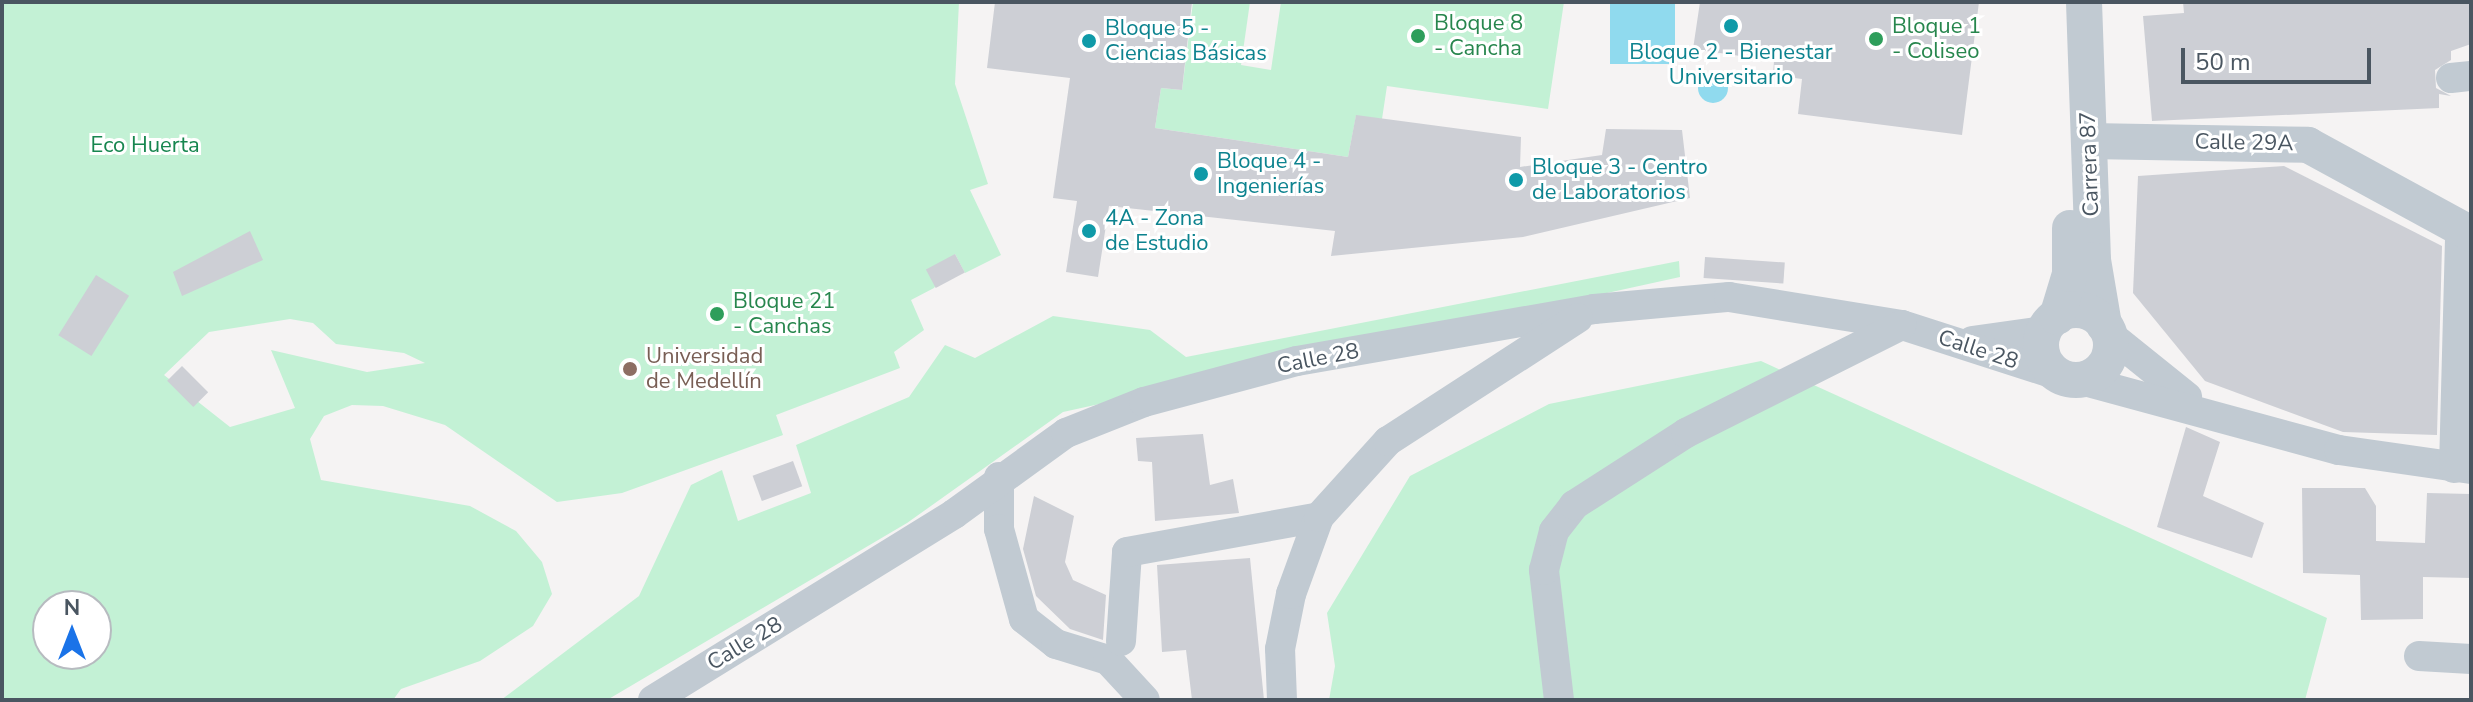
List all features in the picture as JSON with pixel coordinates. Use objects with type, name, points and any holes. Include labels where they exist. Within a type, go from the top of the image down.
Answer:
[{"type":"street","name":"Carrera 87","points":[[2050,324],[2070,274],[2066,2]]},
{"type":"street","name":"Carrera 87","points":[[2084,2],[2093,260],[2107,330]]},
{"type":"street","name":"Calle 29A","points":[[2089,141],[2308,145],[2466,234]]},
{"type":"street","points":[[2462,469],[2466,234]]},
{"type":"street","name":"Calle 28","points":[[653,700],[954,514],[999,477],[1066,433],[1195,387],[1594,309],[1729,297],[1902,325],[2070,378],[2209,410],[2339,450],[2462,469]]},
{"type":"street","points":[[1282,700],[1280,649],[1291,594],[1319,517],[1388,441],[1594,309]]},
{"type":"street","points":[[1950,340],[2050,324],[2087,312],[2151,375],[2209,410]]},
{"type":"street","points":[[2050,324],[2045,361],[2070,378],[2106,364],[2107,330]]},
{"type":"street","points":[[1559,700],[1544,570],[1554,531],[1574,505],[1686,433],[1902,325]]},
{"type":"street","points":[[999,477],[999,529],[1024,619],[1056,644],[1108,660],[1145,700]]},
{"type":"street","points":[[1121,641],[1127,552],[1319,517]]},
{"type":"street","points":[[2419,656],[2471,659]]},
{"type":"green space","name":"Eco Huerta","points":[[2,2],[959,2],[955,84],[988,184],[970,190],[1001,255],[965,273],[955,254],[934,288],[911,300],[924,330],[894,352],[900,368],[776,415],[783,435],[622,493],[557,502],[445,425],[383,406],[352,405],[324,416],[310,439],[321,480],[470,506],[516,531],[542,562],[552,594],[533,626],[480,661],[401,689],[393,700],[2,700]],"holes":[[[290,319],[313,323],[336,344],[404,353],[425,363],[367,372],[271,350],[295,408],[230,427],[164,375],[209,332]]]},
{"type":"green space","points":[[1193,2],[1250,2],[1241,65],[1271,70],[1281,2],[1564,2],[1548,109],[1387,86],[1382,119],[1356,116],[1348,157],[1155,128],[1161,88],[1182,90]]},
{"type":"green space","points":[[1679,261],[1680,277],[1063,412],[907,523],[607,700],[501,700],[639,596],[691,485],[722,470],[738,521],[811,493],[796,445],[909,397],[945,345],[975,358],[1053,316],[1150,330],[1186,357]]},
{"type":"green space","points":[[1761,361],[2327,618],[2305,700],[1329,700],[1335,666],[1327,613],[1410,476],[1549,404]]},
{"type":"water","points":[[1610,2],[1675,2],[1675,64],[1610,64]]},
{"type":"water","points":[[1713,73],[1724,77],[1728,88],[1724,99],[1713,103],[1702,99],[1698,88],[1702,77]]},
{"type":"building","points":[[995,2],[1192,2],[1182,90],[1161,88],[1155,128],[1348,157],[1356,115],[1521,137],[1520,167],[1602,155],[1606,129],[1682,130],[1690,198],[1523,237],[1331,256],[1335,231],[1109,206],[1098,277],[1066,272],[1077,201],[1053,198],[1070,78],[987,68]]},
{"type":"building","name":"Bloque 1 - Coliseo","points":[[1700,2],[1979,2],[1962,135],[1798,114],[1802,79],[1773,75],[1774,61],[1693,49]]},
{"type":"building","points":[[2183,2],[2471,2],[2471,44],[2451,51],[2451,60],[2435,70],[2436,88],[2451,96],[2439,94],[2439,108],[2152,121],[2143,16],[2184,13]]},
{"type":"building","points":[[2284,166],[2442,246],[2437,435],[2343,432],[2205,381],[2133,293],[2138,176]]},
{"type":"building","points":[[250,231],[263,260],[182,296],[173,272]]},
{"type":"building","points":[[955,254],[965,273],[936,288],[926,269]]},
{"type":"building","points":[[1705,257],[1785,263],[1783,284],[1704,278]]},
{"type":"building","points":[[96,275],[129,296],[91,356],[58,335]]},
{"type":"building","points":[[182,366],[208,392],[193,407],[167,381]]},
{"type":"building","points":[[2186,427],[2220,442],[2203,496],[2264,523],[2252,558],[2157,527]]},
{"type":"building","points":[[1203,434],[1210,485],[1233,479],[1239,513],[1155,521],[1152,462],[1138,461],[1136,438]]},
{"type":"building","points":[[793,461],[802,486],[762,501],[753,476]]},
{"type":"building","points":[[2302,488],[2365,488],[2376,506],[2376,541],[2425,543],[2427,493],[2471,494],[2471,578],[2423,577],[2423,619],[2361,620],[2360,575],[2303,573]]},
{"type":"building","points":[[1034,496],[1074,516],[1065,562],[1073,580],[1106,595],[1103,640],[1070,629],[1036,596],[1023,549]]},
{"type":"building","points":[[1250,558],[1264,700],[1192,700],[1186,650],[1162,652],[1157,565]]},
{"type":"place","name":"Bloque 2 - Bienestar Universitario","points":[[1731,26]]},
{"type":"place","name":"Bloque 8 - Cancha","points":[[1418,36]]},
{"type":"place","name":"Bloque 1 - Coliseo","points":[[1876,39]]},
{"type":"place","name":"Bloque 5 - Ciencias Básicas","points":[[1089,41]]},
{"type":"place","name":"Bloque 4 - Ingenierías","points":[[1201,174]]},
{"type":"place","name":"Bloque 3 - Centro de Laboratorios","points":[[1516,180]]},
{"type":"place","name":"4A - Zona de Estudio","points":[[1089,231]]},
{"type":"place","name":"Bloque 21 - Canchas","points":[[717,314]]},
{"type":"place","name":"Universidad de Medellín","points":[[630,369]]}]
